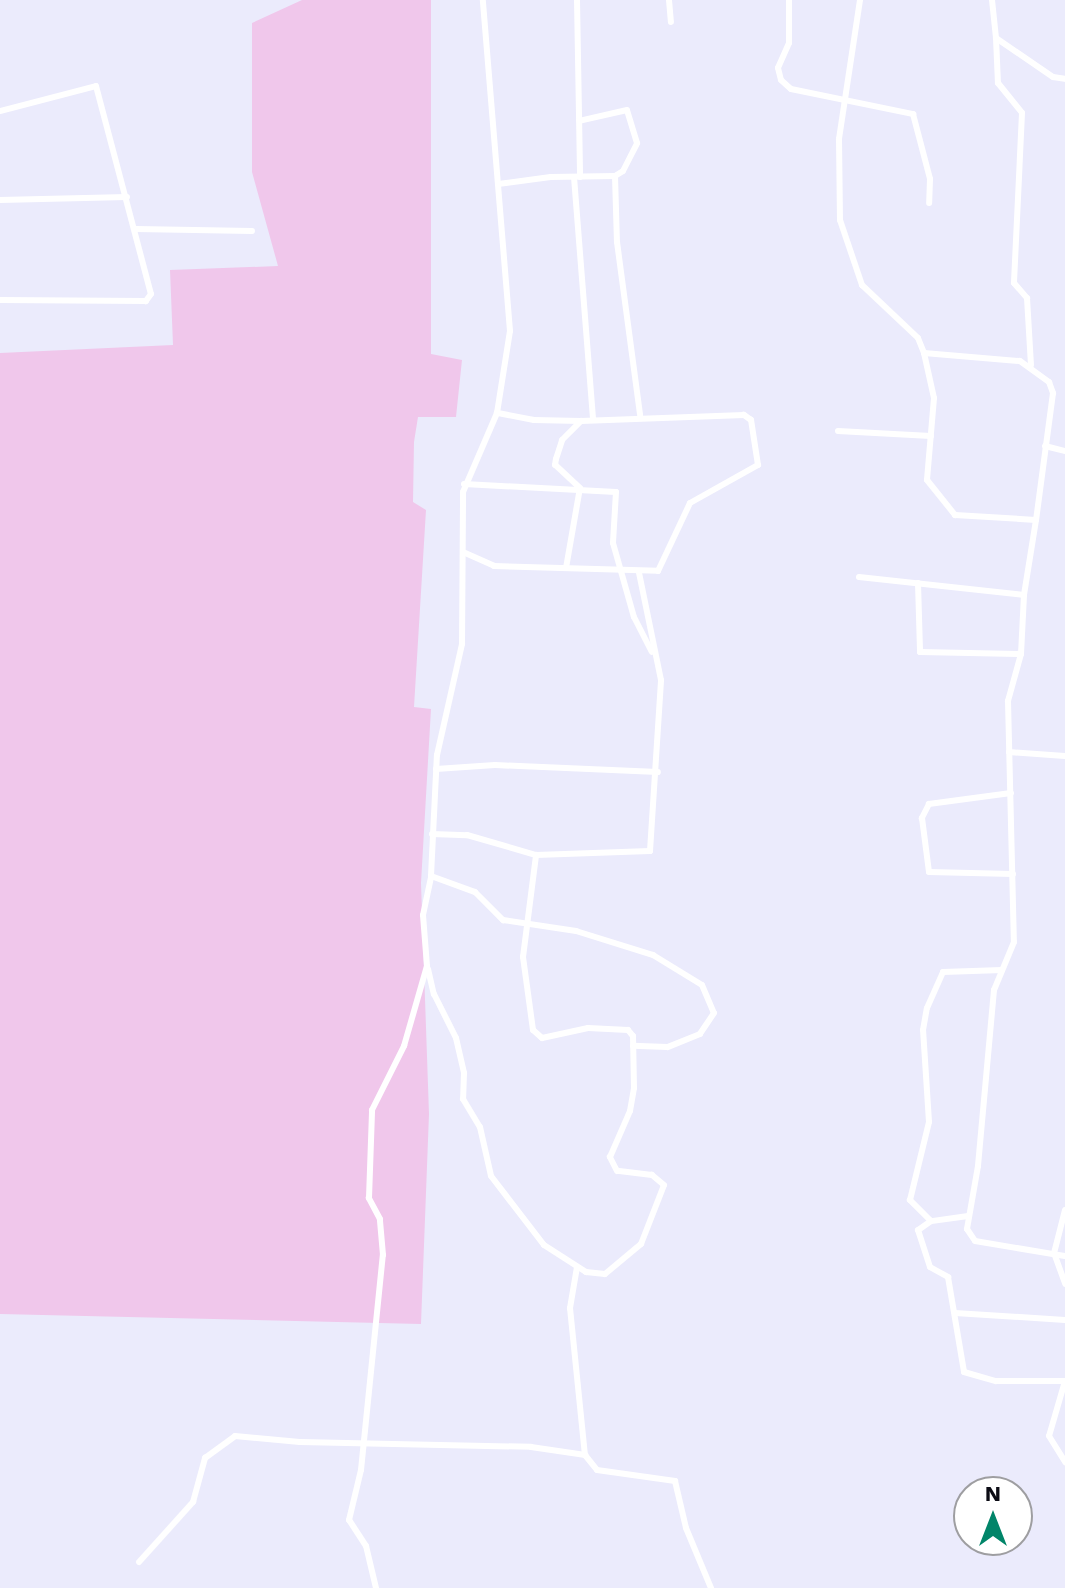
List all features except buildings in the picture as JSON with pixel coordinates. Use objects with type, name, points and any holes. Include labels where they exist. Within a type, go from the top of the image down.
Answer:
[{"type":"street","points":[[483,0],[511,306],[497,413],[464,484],[462,644],[442,717],[436,769],[431,876],[423,915],[427,966],[434,994],[456,1038],[464,1073],[463,1099],[480,1127],[491,1176],[544,1245],[577,1267],[605,1274],[632,1253],[663,1192],[657,1177],[622,1174],[610,1157],[630,1111],[633,1036],[620,1028],[536,1036],[524,972],[525,923],[536,855]]},
{"type":"street","points":[[577,0],[577,177],[593,418]]},
{"type":"street","points":[[669,0],[671,22]]},
{"type":"street","points":[[789,0],[789,43],[778,68],[781,80],[791,89],[917,118],[920,156],[932,191],[929,203]]},
{"type":"street","points":[[860,0],[839,139],[840,220],[862,285],[918,338],[924,353],[934,398],[927,480],[949,512],[1036,520]]},
{"type":"street","points":[[992,0],[998,83],[1022,113],[1014,283],[1027,298],[1031,365]]},
{"type":"street","points":[[996,38],[1053,77],[1065,79]]},
{"type":"street","points":[[0,111],[96,86],[151,294],[146,301],[0,300]]},
{"type":"street","points":[[579,121],[627,110],[636,151],[615,176],[617,242],[640,415]]},
{"type":"street","points":[[498,184],[615,176]]},
{"type":"street","points":[[0,200],[127,197]]},
{"type":"street","points":[[136,229],[252,231]]},
{"type":"street","points":[[924,353],[1031,365],[1049,382],[1053,393],[1024,595],[1021,654],[1009,689],[1014,942],[994,990],[978,1166],[968,1216],[969,1236],[975,1241],[1065,1256]]},
{"type":"street","points":[[463,552],[494,566],[624,569],[639,573],[658,571],[690,503],[758,465],[749,417],[640,415],[581,421],[534,420],[497,413]]},
{"type":"street","points":[[580,488],[555,465],[562,440],[581,421]]},
{"type":"street","points":[[838,431],[931,436]]},
{"type":"street","points":[[1045,446],[1065,451]]},
{"type":"street","points":[[464,484],[616,492],[613,543],[624,569],[634,617],[656,658]]},
{"type":"street","points":[[566,568],[580,488]]},
{"type":"street","points":[[432,834],[467,835],[536,855],[650,851],[658,772],[661,680],[639,573]]},
{"type":"street","points":[[859,577],[1024,595]]},
{"type":"street","points":[[918,583],[920,652],[1021,654]]},
{"type":"street","points":[[1009,752],[1065,756]]},
{"type":"street","points":[[436,769],[495,765],[658,772]]},
{"type":"street","points":[[1011,793],[929,804],[922,818],[929,872],[1013,874]]},
{"type":"street","points":[[431,876],[480,895],[503,920],[576,931],[653,955],[702,985],[714,1013],[700,1034],[667,1047],[633,1046]]},
{"type":"street","points":[[376,1588],[366,1546],[349,1520],[364,1443],[383,1255],[380,1219],[369,1198],[372,1110],[404,1046],[427,966]]},
{"type":"street","points":[[931,1221],[910,1200],[929,1122],[923,1030],[927,1008],[943,972],[1002,970]]},
{"type":"street","points":[[1065,1210],[1054,1253],[1065,1284]]},
{"type":"street","points":[[968,1216],[931,1221],[918,1230],[919,1239],[930,1254],[930,1267],[948,1277],[964,1372],[987,1381],[1065,1381],[1049,1436],[1065,1462]]},
{"type":"street","points":[[577,1267],[570,1308],[585,1455],[597,1470],[675,1481],[686,1528],[711,1588]]},
{"type":"street","points":[[955,1313],[1065,1320]]},
{"type":"street","points":[[139,1562],[180,1522],[193,1502],[205,1458],[225,1440],[254,1434],[288,1442],[531,1447],[585,1455]]},
{"type":"shaded area","points":[[302,0],[431,0],[431,354],[462,360],[456,417],[418,417],[414,442],[413,502],[426,510],[414,707],[431,709],[421,883],[429,1114],[421,1324],[0,1314],[0,353],[173,345],[170,270],[278,266],[252,172],[252,23]]}]
